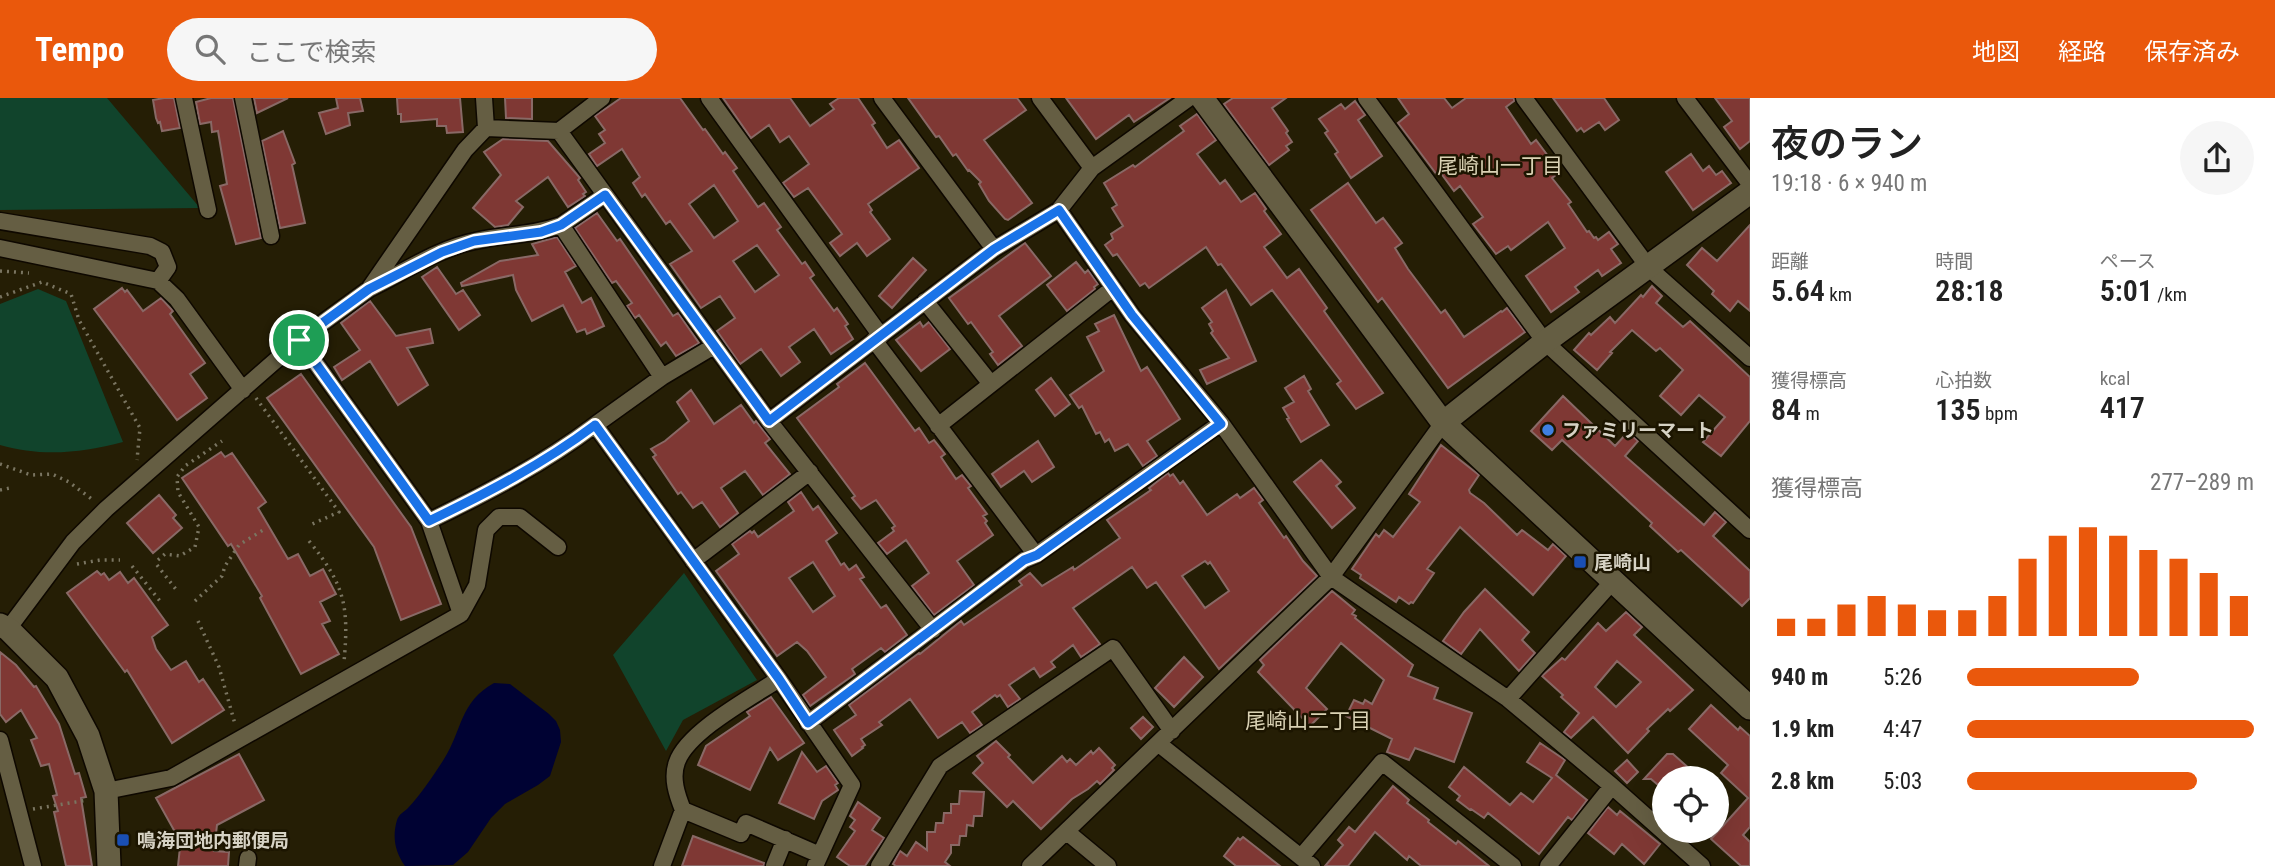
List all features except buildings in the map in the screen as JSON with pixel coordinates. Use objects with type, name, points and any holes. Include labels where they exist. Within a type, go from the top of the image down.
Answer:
[{"type":"street","points":[[184,98],[208,210]]},
{"type":"street","points":[[243,98],[271,236]]},
{"type":"street","points":[[369,289],[466,150],[486,128],[484,98]]},
{"type":"street","points":[[486,128],[559,131],[602,98]]},
{"type":"street","points":[[709,98],[938,426],[1037,555]]},
{"type":"street","points":[[883,98],[994,249]]},
{"type":"street","points":[[1040,98],[1092,168]]},
{"type":"street","points":[[769,421],[994,249],[1059,210],[1092,168],[1189,98]]},
{"type":"street","points":[[1202,98],[1443,423],[1750,708]]},
{"type":"street","points":[[1366,98],[1545,342],[1750,530]]},
{"type":"street","points":[[1524,98],[1649,268],[1750,358]]},
{"type":"street","points":[[1685,98],[1750,184]]},
{"type":"street","points":[[559,131],[769,421],[933,630]]},
{"type":"street","points":[[1030,866],[1331,578],[1443,423],[1545,342],[1750,192]]},
{"type":"street","points":[[108,866],[100,795],[88,736],[57,678],[4,627],[73,542],[106,509],[249,393],[299,340],[369,289],[442,252],[474,241],[528,234],[561,225],[605,195]]},
{"type":"street","points":[[1059,210],[1132,315],[1221,424],[1331,578],[1508,699],[1702,866]]},
{"type":"street","points":[[0,221],[150,246],[162,252],[168,267],[158,281]]},
{"type":"street","points":[[561,225],[662,377]]},
{"type":"street","points":[[0,248],[158,281],[177,299],[249,393]]},
{"type":"street","points":[[938,426],[1113,288]]},
{"type":"street","points":[[925,301],[991,384]]},
{"type":"street","points":[[299,340],[429,521],[461,614]]},
{"type":"street","points":[[429,521],[494,490],[564,448],[662,377],[714,346]]},
{"type":"street","points":[[808,723],[1024,560],[1037,555],[1221,424]]},
{"type":"street","points":[[595,425],[779,679],[852,785],[819,862],[785,839],[746,824],[741,834],[682,810]]},
{"type":"street","points":[[693,561],[810,472]]},
{"type":"street","points":[[100,795],[171,778],[461,614],[477,585],[486,530],[499,517],[520,517],[558,547]]},
{"type":"street","points":[[1508,699],[1614,581]]},
{"type":"street","points":[[878,866],[940,766],[1113,648],[1172,731]]},
{"type":"street","points":[[662,866],[682,810],[675,788],[677,761],[698,733],[779,679]]},
{"type":"street","points":[[0,740],[33,866]]},
{"type":"street","points":[[1159,744],[1306,862],[1382,762],[1514,866]]},
{"type":"street","points":[[1548,866],[1612,786]]},
{"type":"street","points":[[1067,832],[1108,866]]},
{"type":"street","points":[[774,866],[785,839]]},
{"type":"path","points":[[0,297],[42,282],[71,294],[79,320],[140,428],[136,469]]},
{"type":"path","points":[[249,393],[339,512],[310,525]]},
{"type":"path","points":[[178,592],[157,562],[165,554],[180,556],[195,547],[199,527],[178,492],[177,477],[185,466],[222,441]]},
{"type":"path","points":[[0,464],[31,475],[52,474],[69,482],[106,509]]},
{"type":"path","points":[[0,490],[9,488]]},
{"type":"path","points":[[195,601],[222,576],[225,566],[239,545],[263,530]]},
{"type":"path","points":[[309,541],[330,567],[344,598],[347,631],[343,667]]},
{"type":"path","points":[[52,569],[100,560],[120,560]]},
{"type":"path","points":[[132,566],[160,601]]},
{"type":"path","points":[[198,621],[219,667],[233,708],[236,726]]},
{"type":"path","points":[[19,812],[100,795]]},
{"type":"green space","points":[[0,98],[107,98],[200,208],[0,210]]},
{"type":"green space","points":[[38,289],[66,301],[123,442],[61,452],[31,451],[0,445],[0,304]]},
{"type":"green space","points":[[684,573],[757,680],[683,720],[666,751],[613,655]]},
{"type":"shaded area","points":[[494,683],[510,684],[556,721],[561,742],[550,776],[505,804],[491,818],[468,852],[453,865],[405,866],[395,844],[398,818],[418,797],[440,765],[474,699]]},
{"type":"place","name":"ファミリーマート","points":[[1548,430]]},
{"type":"place","name":"尾崎山","points":[[1580,562]]},
{"type":"place","name":"鳴海団地内郵便局","points":[[123,840]]},
{"type":"district","name":"尾崎山一丁目","points":[[1500,166]]},
{"type":"district","name":"尾崎山二丁目","points":[[1308,721]]},
{"type":"route","points":[[605,195],[769,421],[994,249],[1059,210],[1132,315],[1221,424],[1037,555],[1024,560],[808,723],[595,425],[564,448],[494,490],[429,521],[299,340],[369,289],[442,252],[474,241],[541,232],[561,225],[605,195]]}]
